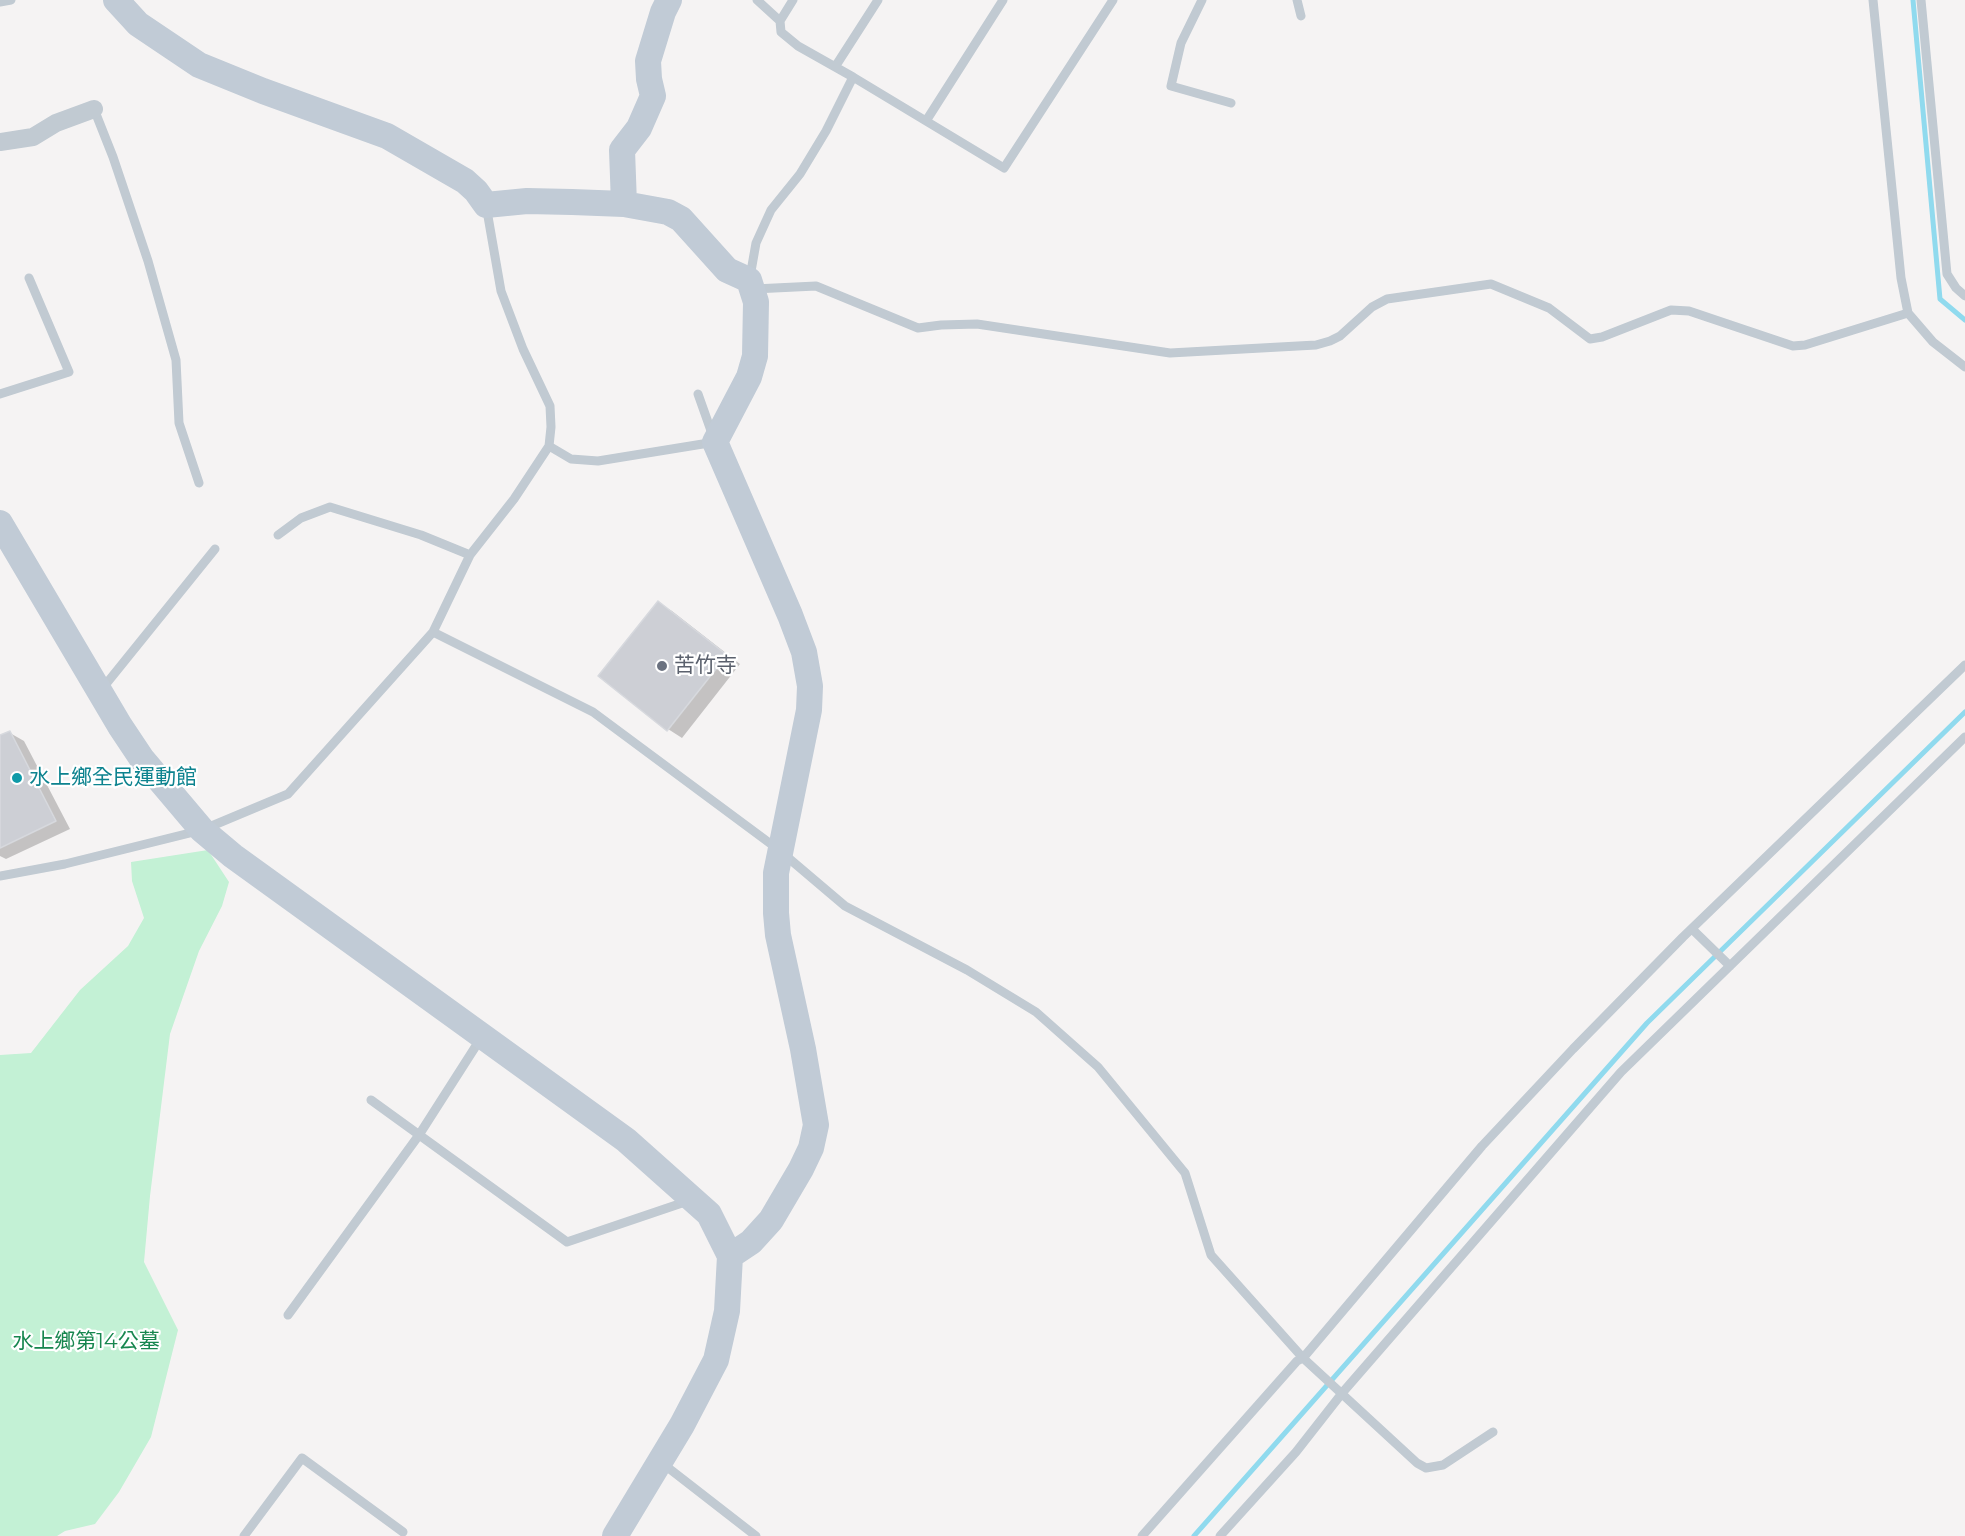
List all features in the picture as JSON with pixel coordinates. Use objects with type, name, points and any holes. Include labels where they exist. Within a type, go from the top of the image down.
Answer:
[{"type":"street","points":[[116,0],[138,24],[199,65],[254,88],[387,136],[465,181],[486,205],[527,201],[624,204],[668,212],[681,219],[727,270],[751,284],[756,302],[755,356],[749,377],[715,442],[790,615],[804,652],[810,686],[809,710],[776,873],[778,935],[803,1049],[816,1125],[812,1148],[771,1220],[751,1242],[730,1256]]},
{"type":"street","points":[[624,204],[622,150],[639,128],[653,96],[648,61],[669,0]]},
{"type":"street","points":[[0,142],[33,137],[56,123],[94,109]]},
{"type":"street","points":[[0,523],[142,759],[202,830],[233,856],[626,1140],[709,1214],[730,1256],[727,1311],[716,1360],[660,1462],[615,1536]]},
{"type":"lane","points":[[0,2],[11,0]]},
{"type":"lane","points":[[757,0],[780,21]]},
{"type":"lane","points":[[793,0],[780,21],[781,32],[789,39],[1004,168],[1113,0]]},
{"type":"lane","points":[[835,67],[878,0]]},
{"type":"lane","points":[[926,121],[1003,0]]},
{"type":"lane","points":[[1202,0],[1181,43],[1171,86],[1231,104]]},
{"type":"lane","points":[[1297,0],[1301,16]]},
{"type":"lane","points":[[1873,0],[1901,278],[1908,313],[1933,342],[1965,367]]},
{"type":"lane","points":[[1921,0],[1947,274],[1956,288],[1965,296]]},
{"type":"lane","points":[[853,77],[821,140],[800,174],[771,210],[756,243],[751,284],[816,286],[918,328],[978,324],[1170,353],[1316,345],[1340,336],[1372,307],[1387,299],[1491,284],[1549,308],[1590,339],[1602,337],[1671,310],[1689,311],[1793,346],[1908,313]]},
{"type":"lane","points":[[94,109],[113,157],[152,272],[176,360],[179,423],[199,483]]},
{"type":"lane","points":[[0,876],[76,861],[202,830],[288,794],[433,632],[470,555],[514,499],[549,446],[550,406],[523,349],[501,291],[486,205]]},
{"type":"lane","points":[[0,394],[69,372],[29,278]]},
{"type":"lane","points":[[549,446],[571,459],[598,461],[715,442],[698,394]]},
{"type":"lane","points":[[278,536],[301,518],[330,507],[421,535],[470,555]]},
{"type":"lane","points":[[100,692],[215,549]]},
{"type":"lane","points":[[433,632],[593,712],[779,850],[845,906],[949,960],[1036,1012],[1098,1067],[1185,1173],[1211,1254],[1303,1358],[1343,1392],[1417,1463],[1426,1468],[1443,1465],[1493,1432]]},
{"type":"lane","points":[[1142,1536],[1297,1361],[1303,1358],[1482,1146],[1573,1048],[1692,929],[1965,665]]},
{"type":"lane","points":[[1220,1536],[1296,1452],[1343,1392],[1621,1072],[1965,737]]},
{"type":"lane","points":[[1692,929],[1730,966]]},
{"type":"lane","points":[[288,1315],[419,1134],[482,1036]]},
{"type":"lane","points":[[371,1100],[567,1242],[694,1200]]},
{"type":"lane","points":[[244,1536],[302,1458],[403,1533]]},
{"type":"lane","points":[[660,1462],[756,1536]]},
{"type":"green space","name":"水上鄉第14公墓","points":[[208,850],[229,882],[222,906],[199,951],[170,1034],[150,1196],[144,1262],[178,1330],[151,1437],[119,1492],[95,1524],[65,1531],[57,1536],[0,1536],[0,1055],[31,1053],[80,990],[128,946],[144,918],[132,881],[131,862]]},
{"type":"building","name":"苦竹寺","points":[[658,601],[727,655],[667,731],[598,676]]},
{"type":"building","name":"水上鄉全民運動館","points":[[10,731],[56,821],[0,848],[0,735]]},
{"type":"waterway","points":[[1913,0],[1940,299],[1965,320]]},
{"type":"waterway","points":[[1194,1536],[1647,1023],[1965,712]]},
{"type":"place","name":"苦竹寺","points":[[662,666]]},
{"type":"place","name":"水上鄉全民運動館","points":[[17,778]]}]
